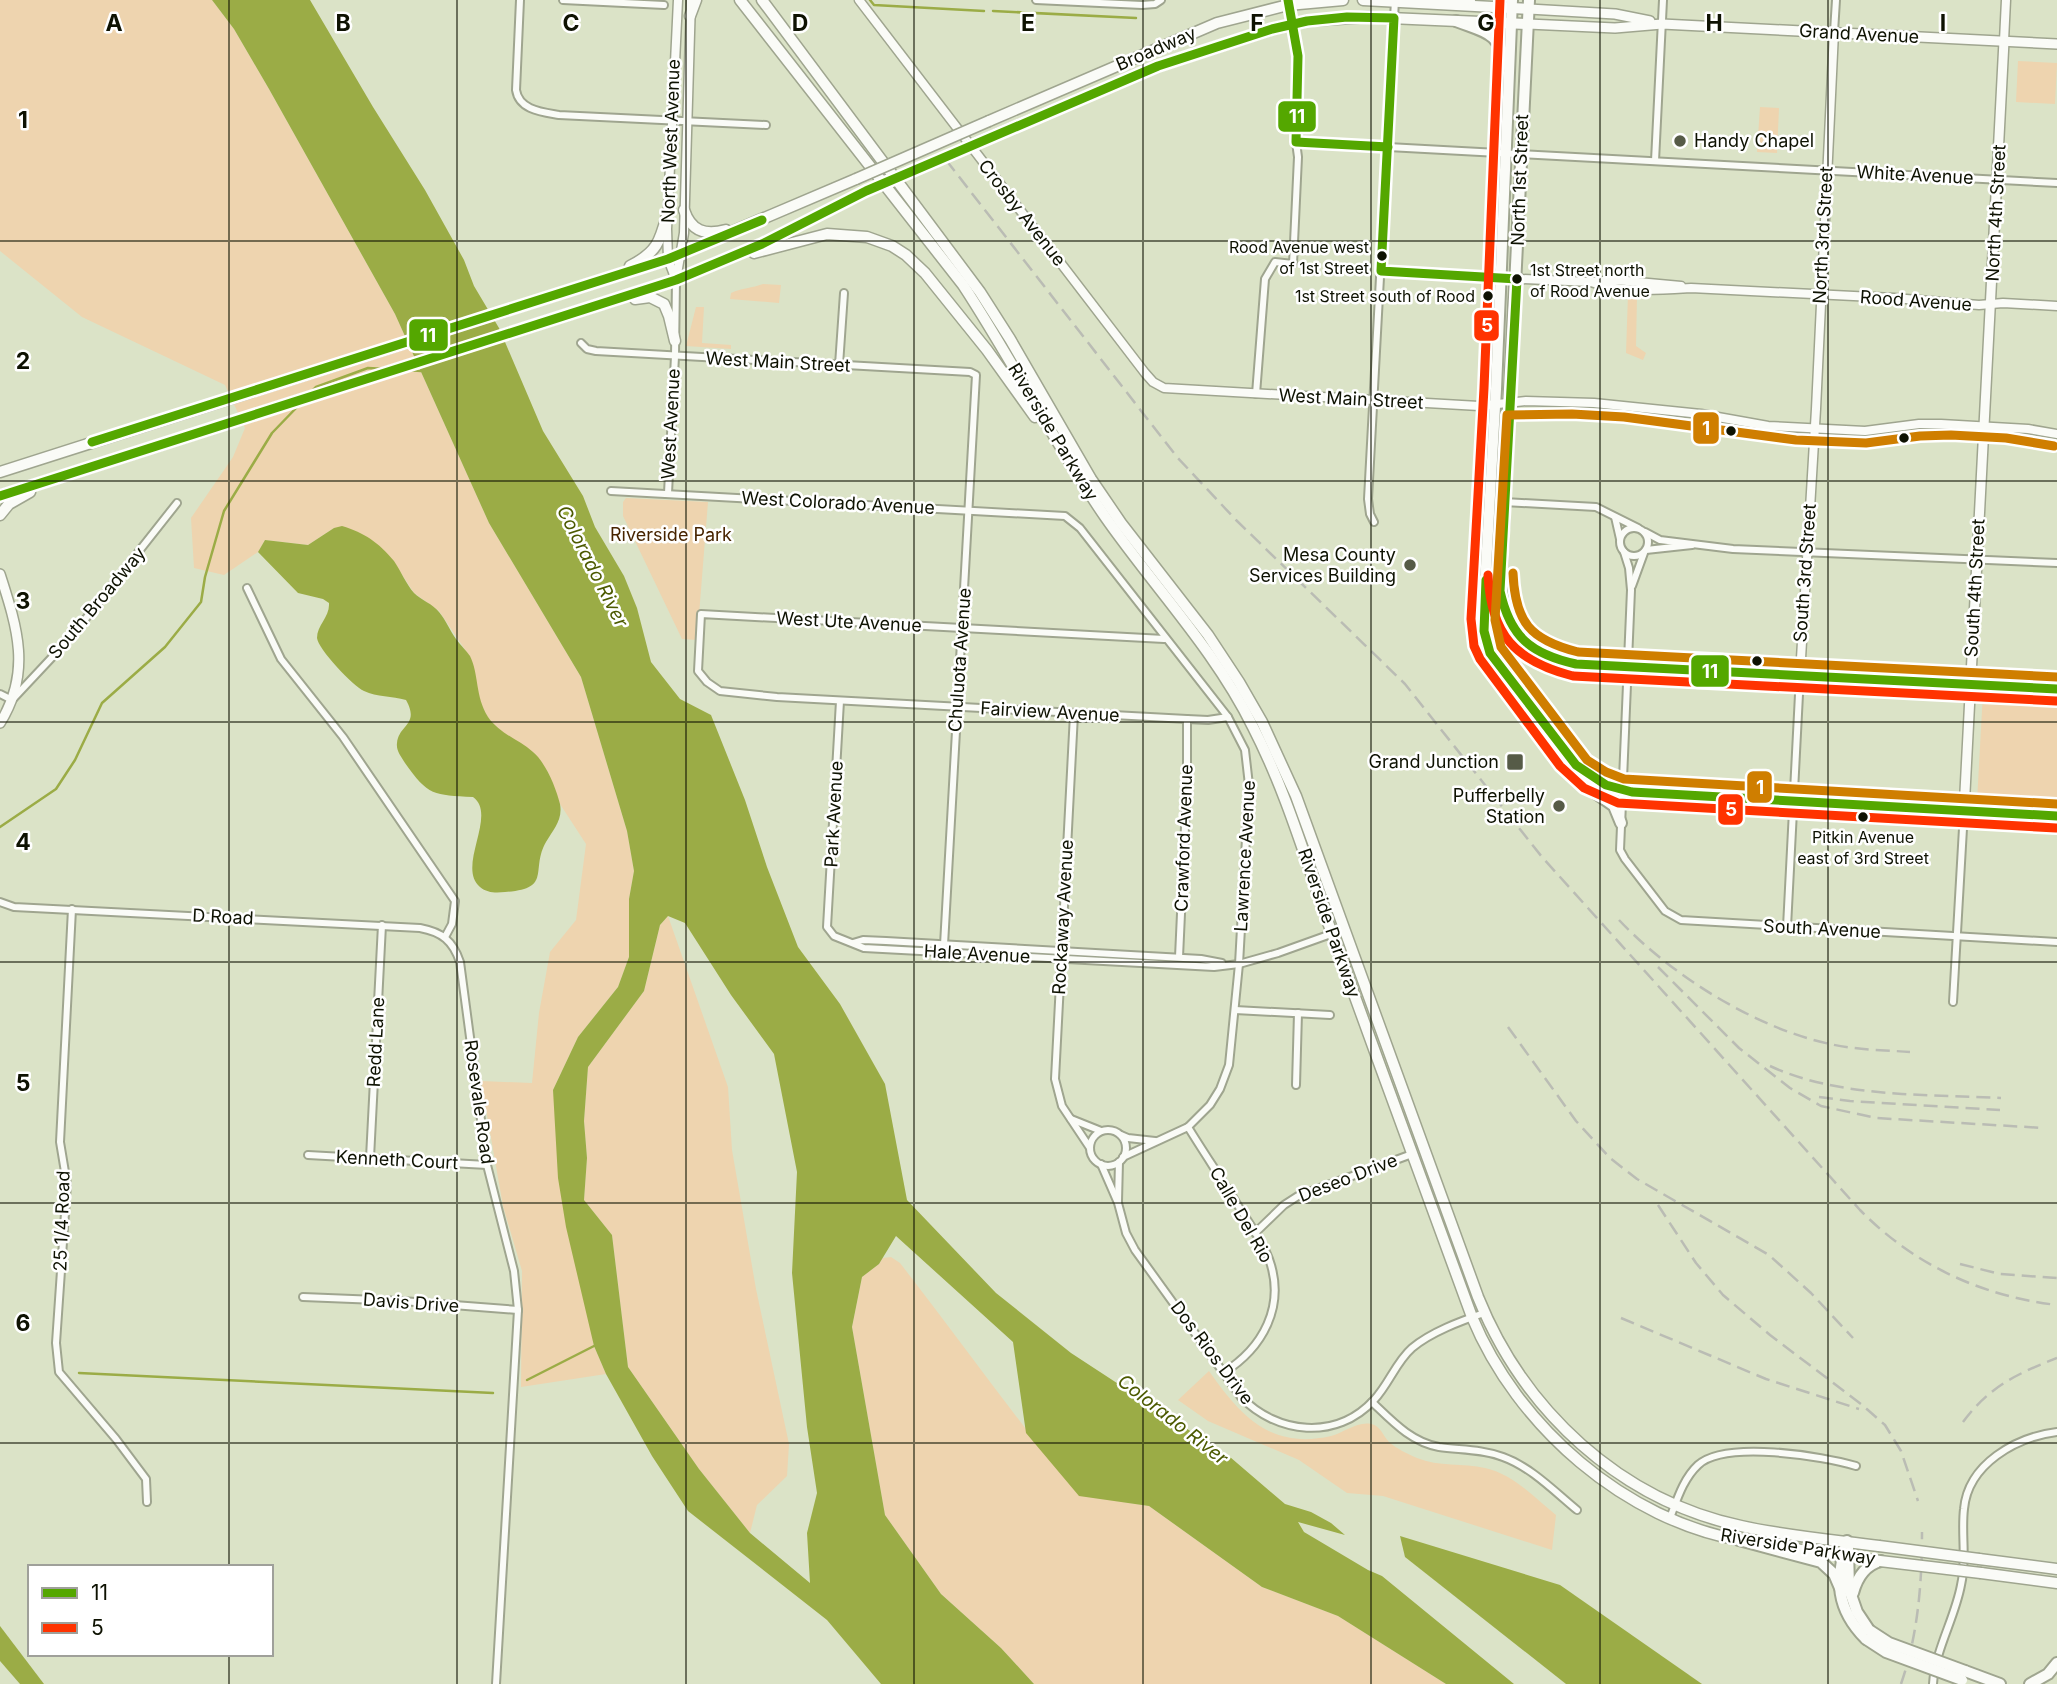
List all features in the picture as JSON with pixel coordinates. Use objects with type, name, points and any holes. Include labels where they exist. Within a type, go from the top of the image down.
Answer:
[{"type":"highway","points":[[1457,4],[1470,0]]},
{"type":"highway","name":"North 1st Street","points":[[1513,4],[1483,620],[1486,643],[1499,667],[1594,792],[1614,806],[1621,823]]},
{"type":"highway","name":"North 1st Street","points":[[1529,4],[1500,591],[1504,612],[1518,635],[1530,647],[1559,661],[1627,667]]},
{"type":"highway","points":[[1456,21],[1494,37],[1502,48],[1511,74]]},
{"type":"highway","points":[[1627,667],[2057,689]]},
{"type":"highway","points":[[1579,769],[1600,783],[1621,791],[2057,816]]},
{"type":"highway","points":[[1739,1541],[1821,1562],[1834,1574],[1844,1610],[1885,1652],[1966,1678],[2000,1684]]},
{"type":"highway","points":[[1840,1588],[1847,1542]]},
{"type":"highway","points":[[1846,1556],[1849,1589],[1867,1634]]},
{"type":"highway","points":[[1853,1596],[1863,1572],[1880,1561]]},
{"type":"highway","points":[[2030,1684],[2048,1674],[2057,1663]]},
{"type":"main road","points":[[690,16],[693,0]]},
{"type":"main road","name":"Riverside Parkway","points":[[740,0],[962,285],[996,335],[1068,463],[1108,522],[1204,647],[1252,724],[1289,807],[1472,1317],[1499,1371],[1521,1402],[1546,1431],[1597,1475],[1630,1497],[1670,1518],[1739,1541],[2054,1582]]},
{"type":"main road","name":"Riverside Parkway","points":[[762,0],[980,292],[1091,479],[1121,523],[1208,635],[1262,722],[1289,780],[1345,929],[1484,1313],[1524,1383],[1559,1424],[1609,1468],[1675,1505],[1742,1526],[2054,1568]]},
{"type":"main road","name":"Broadway","points":[[0,472],[668,259],[1217,23],[1288,3],[1343,0]]},
{"type":"main road","points":[[1363,0],[1529,4]]},
{"type":"main road","name":"Grand Avenue","points":[[1529,4],[1615,14],[1662,24]]},
{"type":"main road","name":"Grand Avenue","points":[[1292,24],[1347,17],[1615,28],[1662,24],[2057,44]]},
{"type":"main road","name":"Broadway","points":[[0,496],[527,329],[712,267],[866,191],[1158,66],[1292,24]]},
{"type":"main road","name":"North 4th Street","points":[[1984,426],[2004,41]]},
{"type":"main road","points":[[684,210],[691,224],[699,230],[711,233],[760,220]]},
{"type":"main road","points":[[587,284],[650,254],[659,244],[668,212]]},
{"type":"main road","points":[[712,267],[827,234],[867,237],[892,246],[920,268],[987,349],[1068,463]]},
{"type":"main road","points":[[590,308],[644,297],[656,298],[667,308],[676,341]]},
{"type":"main road","name":"South 4th Street","points":[[1964,811],[1984,426]]},
{"type":"main road","points":[[0,514],[15,499],[64,476]]},
{"type":"main road","points":[[0,574],[18,636],[18,675],[12,700],[0,723]]},
{"type":"street","points":[[520,0],[516,95],[524,105],[542,113],[559,115],[766,125]]},
{"type":"street","points":[[563,0],[664,5]]},
{"type":"street","name":"North West Avenue","points":[[676,280],[668,259],[668,212],[678,0]]},
{"type":"street","name":"Crosby Avenue","points":[[859,0],[1145,373],[1153,383],[1164,388]]},
{"type":"street","points":[[1036,0],[1142,5],[1155,4],[1161,0]]},
{"type":"street","points":[[1654,161],[1663,0]]},
{"type":"street","name":"North 3rd Street","points":[[1815,428],[1836,0]]},
{"type":"street","name":"North 4th Street","points":[[2004,41],[2006,0]]},
{"type":"street","points":[[1374,522],[1368,499],[1395,1]]},
{"type":"street","points":[[1256,394],[1265,279],[1275,262],[1293,264],[1298,157],[1298,57],[1288,3]]},
{"type":"street","name":"North West Avenue","points":[[675,356],[676,280],[682,254],[684,210],[690,16]]},
{"type":"street","name":"White Avenue","points":[[1296,142],[2057,183]]},
{"type":"street","points":[[1381,271],[1500,278]]},
{"type":"street","name":"Rood Avenue","points":[[1500,278],[1591,282],[1605,287],[1664,290],[1691,288],[2057,306]]},
{"type":"street","points":[[839,365],[844,292]]},
{"type":"street","name":"West Main Street","points":[[581,343],[587,349],[596,351],[970,372],[976,375]]},
{"type":"street","name":"West Avenue","points":[[668,493],[675,356]]},
{"type":"street","name":"Chuluota Avenue","points":[[944,944],[976,375]]},
{"type":"street","name":"West Main Street","points":[[1164,388],[1479,406],[1526,401],[1616,405],[1701,414],[1756,425],[1865,431],[1919,424],[1984,426],[2057,433]]},
{"type":"street","name":"South 3rd Street","points":[[1787,927],[1815,428]]},
{"type":"street","name":"West Colorado Avenue","points":[[611,491],[1065,516]]},
{"type":"street","points":[[1504,502],[1596,507],[1608,511],[1654,539],[1733,549],[2057,563]]},
{"type":"street","name":"South Broadway","points":[[12,700],[72,636],[177,503]]},
{"type":"street","name":"Lawrence Avenue","points":[[1065,516],[1080,528],[1164,639],[1228,717],[1245,750],[1249,767],[1236,1010],[1224,1080],[1210,1105],[1188,1127],[1121,1159]]},
{"type":"street","points":[[1615,517],[1629,568],[1631,590],[1621,823]]},
{"type":"street","points":[[1620,539],[1626,530],[1642,530]]},
{"type":"street","points":[[1631,590],[1648,540],[1642,530]]},
{"type":"street","points":[[1624,552],[1634,556],[1645,551],[1694,544]]},
{"type":"street","points":[[247,588],[281,659],[343,737],[455,901],[452,925],[445,937]]},
{"type":"street","name":"West Ute Avenue","points":[[707,682],[698,671],[701,614],[1164,639]]},
{"type":"street","name":"Fairview Avenue","points":[[707,682],[720,691],[840,701],[1208,720],[1228,717]]},
{"type":"street","points":[[0,694],[12,700]]},
{"type":"street","name":"Park Avenue","points":[[827,927],[840,701]]},
{"type":"street","name":"Rockaway Avenue","points":[[1074,714],[1055,1079],[1062,1106],[1090,1148]]},
{"type":"street","name":"Crawford Avenue","points":[[1179,957],[1187,783],[1187,719]]},
{"type":"street","name":"South 4th Street","points":[[1953,1002],[1964,811]]},
{"type":"street","name":"South Avenue","points":[[1621,823],[1620,850],[1660,905],[1673,918],[2057,942]]},
{"type":"street","name":"D Road","points":[[0,902],[15,907],[382,925],[433,930],[445,937]]},
{"type":"street","name":"25 1/4 Road","points":[[72,909],[60,1142],[67,1184],[56,1343],[59,1371],[146,1479],[147,1502]]},
{"type":"street","name":"Redd Lane","points":[[370,1158],[382,925]]},
{"type":"street","name":"Hale Avenue","points":[[827,927],[834,936],[864,948],[1179,957],[1228,964],[1239,964],[1278,953],[1345,929]]},
{"type":"street","name":"Rosevale Road","points":[[445,937],[455,946],[460,962],[487,1165],[514,1271],[518,1310],[496,1684]]},
{"type":"street","name":"Hale Avenue","points":[[852,943],[863,940],[944,944],[1214,967],[1228,964]]},
{"type":"street","points":[[1236,1010],[1330,1015]]},
{"type":"street","points":[[1296,1085],[1298,1013]]},
{"type":"street","points":[[1069,1118],[1101,1131]]},
{"type":"street","name":"Calle Del Rio","points":[[1188,1127],[1255,1233],[1269,1260],[1275,1292],[1263,1335],[1254,1349],[1223,1373]]},
{"type":"street","points":[[1119,1134],[1126,1145],[1121,1159],[1114,1165],[1101,1164],[1091,1155],[1091,1140],[1107,1129],[1119,1134],[1128,1138],[1157,1141]]},
{"type":"street","name":"Deseo Drive","points":[[1255,1233],[1284,1205],[1298,1196],[1412,1154]]},
{"type":"street","name":"Kenneth Court","points":[[308,1155],[487,1165]]},
{"type":"street","name":"Dos Rios Drive","points":[[1118,1203],[1121,1159]]},
{"type":"street","name":"Dos Rios Drive","points":[[1101,1164],[1118,1203],[1126,1233],[1135,1250],[1223,1373],[1252,1408],[1270,1420],[1289,1426],[1311,1428],[1333,1424],[1356,1415],[1372,1402],[1405,1354],[1414,1346],[1484,1313]]},
{"type":"street","name":"Davis Drive","points":[[303,1297],[518,1310]]},
{"type":"street","points":[[1372,1402],[1400,1429],[1426,1443],[1487,1452],[1506,1458],[1527,1470],[1577,1510]]},
{"type":"street","points":[[1933,1684],[1962,1582],[1963,1511],[1967,1492],[1978,1473],[1995,1456],[2028,1439],[2057,1432]]},
{"type":"street","points":[[1670,1518],[1691,1472],[1716,1454],[1739,1452],[1812,1455],[1856,1466]]},
{"type":"green space","points":[[0,0],[212,0],[234,29],[269,89],[395,314],[489,523],[581,677],[627,831],[634,871],[629,899],[629,957],[618,987],[578,1037],[553,1090],[594,1346],[606,1374],[521,1387],[522,1271],[503,1206],[481,1081],[532,1083],[539,1013],[550,952],[576,920],[586,844],[560,804],[548,772],[534,753],[498,730],[487,716],[479,700],[470,657],[439,611],[414,593],[393,561],[334,528],[308,545],[265,540],[258,552],[224,575],[194,568],[191,518],[233,457],[245,428],[225,385],[82,317],[0,251]]},
{"type":"green space","points":[[2018,61],[2057,63],[2055,104],[2016,102]]},
{"type":"green space","points":[[1760,107],[1779,108],[1777,153],[1757,152]]},
{"type":"green space","points":[[763,284],[781,285],[779,303],[730,299],[731,293]]},
{"type":"green space","points":[[1628,294],[1637,296],[1636,346],[1646,353],[1643,360],[1626,353]]},
{"type":"green space","points":[[696,307],[704,307],[702,343],[731,345],[731,349],[686,346]]},
{"type":"green space","name":"Riverside Park","points":[[626,498],[708,502],[697,640],[682,639],[623,516],[623,502]]},
{"type":"green space","points":[[1983,692],[2057,696],[2057,809],[1982,805],[1977,802]]},
{"type":"green space","points":[[1679,801],[1778,807],[1778,812],[1678,806]]},
{"type":"green space","points":[[668,916],[728,1087],[732,1150],[756,1289],[789,1444],[787,1476],[757,1505],[750,1533],[699,1469],[628,1367],[612,1235],[584,1200],[587,1158],[584,1121],[588,1067],[644,991],[660,925]]},
{"type":"green space","points":[[891,1257],[900,1263],[1079,1495],[1149,1506],[1262,1587],[1338,1616],[1446,1684],[1034,1684],[1001,1648],[941,1594],[885,1515],[852,1327],[862,1277],[883,1258]]},
{"type":"green space","points":[[1209,1371],[1245,1415],[1274,1433],[1291,1438],[1310,1439],[1331,1436],[1361,1424],[1371,1424],[1380,1429],[1392,1445],[1417,1458],[1434,1463],[1485,1468],[1505,1475],[1556,1515],[1552,1550],[1383,1496],[1347,1493],[1299,1460],[1208,1421],[1178,1400]]},
{"type":"water","name":"Colorado River","points":[[212,0],[310,0],[425,190],[464,260],[474,286],[499,328],[543,431],[583,496],[595,527],[624,576],[637,608],[651,662],[680,699],[711,715],[798,947],[840,1004],[885,1084],[907,1200],[996,1293],[1071,1353],[1230,1457],[1285,1504],[1311,1512],[1331,1523],[1345,1535],[1298,1522],[1304,1532],[1382,1576],[1514,1684],[1446,1684],[1338,1616],[1262,1587],[1149,1506],[1079,1496],[1026,1433],[1013,1342],[896,1236],[879,1264],[862,1277],[852,1327],[885,1515],[941,1594],[1001,1648],[1034,1684],[881,1684],[827,1620],[688,1511],[652,1456],[606,1374],[594,1346],[566,1227],[558,1178],[553,1090],[578,1037],[618,987],[629,957],[629,899],[634,871],[627,831],[581,677],[489,523],[395,314],[234,29]],"holes":[[[668,916],[685,923],[731,995],[774,1054],[797,1172],[792,1273],[807,1427],[817,1493],[807,1533],[810,1583],[750,1533],[699,1469],[628,1367],[612,1235],[584,1200],[587,1158],[584,1121],[588,1067],[644,991],[660,925]]]},
{"type":"water","points":[[342,526],[364,535],[382,548],[394,561],[414,593],[444,618],[470,656],[481,701],[488,717],[498,728],[533,752],[550,776],[560,804],[560,815],[542,852],[538,876],[529,887],[498,892],[480,887],[474,878],[472,867],[480,828],[479,805],[473,797],[440,794],[420,782],[397,749],[399,737],[411,715],[406,700],[364,691],[345,675],[329,658],[317,638],[328,613],[329,603],[298,593],[258,552],[265,540],[308,545],[334,528]]},
{"type":"water","points":[[1400,1536],[1560,1585],[1702,1684],[1566,1684],[1405,1557]]},
{"type":"water","points":[[0,1626],[44,1684],[20,1684],[0,1661]]},
{"type":"waterway","points":[[870,0],[874,5],[984,11]]},
{"type":"waterway","points":[[993,11],[1136,18]]},
{"type":"waterway","points":[[311,392],[316,387],[368,368],[386,369]]},
{"type":"waterway","points":[[406,370],[421,371]]},
{"type":"waterway","points":[[0,827],[56,789],[75,760],[102,703],[165,647],[201,602],[205,577],[224,511],[272,433],[299,405]]},
{"type":"waterway","points":[[527,1380],[594,1346]]},
{"type":"waterway","points":[[79,1373],[493,1393]]},
{"type":"railway","points":[[946,160],[1177,457],[1236,520],[1405,684],[1542,857],[1860,1210],[1903,1247],[1950,1275],[2002,1294],[2057,1305]]},
{"type":"railway","points":[[1619,920],[1663,960],[1689,979],[1716,997],[1773,1026],[1840,1046],[1910,1052]]},
{"type":"railway","points":[[1658,967],[1739,1048],[1790,1088],[1821,1106],[1876,1118],[2044,1128]]},
{"type":"railway","points":[[1508,1027],[1576,1121],[1610,1158],[1637,1179],[1769,1255],[1811,1293],[1853,1338]]},
{"type":"railway","points":[[1770,1066],[1825,1084],[1854,1089],[1913,1095],[2001,1098]]},
{"type":"railway","points":[[1819,1097],[2000,1110]]},
{"type":"railway","points":[[1658,1205],[1696,1263],[1723,1295],[1885,1425],[1901,1451],[1918,1501]]},
{"type":"railway","points":[[1960,1264],[2000,1274],[2057,1278]]},
{"type":"railway","points":[[1621,1318],[1766,1379],[1859,1409]]},
{"type":"railway","points":[[1963,1422],[1983,1399],[2004,1383],[2057,1358]]},
{"type":"railway","points":[[1901,1684],[1918,1609],[1922,1532]]},
{"type":"transit line","name":"11","points":[[1288,0],[1298,56],[1296,142],[1388,147]]},
{"type":"transit line","name":"5","points":[[1500,0],[1484,388],[1471,619],[1474,646],[1480,659],[1560,766],[1584,788],[1618,803],[2056,828]]},
{"type":"transit line","name":"11","points":[[0,496],[676,280],[762,244],[866,191],[1158,66],[1272,29],[1307,21],[1347,17],[1394,18],[1381,271],[1517,279],[1500,591],[1510,620],[1525,641],[1547,655],[1576,664],[2057,689]]},
{"type":"transit line","name":"11","points":[[92,442],[668,259],[762,220]]},
{"type":"transit line","name":"1","points":[[2054,446],[2006,438],[1951,435],[1866,443],[1796,440],[1624,417],[1572,414],[1507,415],[1495,620],[1501,647],[1587,760],[1624,779],[2057,804]]},
{"type":"transit line","name":"1","points":[[1513,573],[1517,604],[1528,626],[1548,641],[1578,652],[2057,677]]},
{"type":"transit line","name":"5","points":[[1488,575],[1494,614],[1510,642],[1536,662],[1573,676],[2056,701]]},
{"type":"transit line","name":"11","points":[[1486,580],[1484,631],[1490,653],[1576,765],[1606,785],[1632,792],[2057,816]]},
{"type":"place","name":"Handy Chapel","points":[[1680,141]]},
{"type":"place","name":"Rood Avenue west of 1st Street","points":[[1382,256]]},
{"type":"place","name":"1st Street north of Rood Avenue","points":[[1517,279]]},
{"type":"place","name":"1st Street south of Rood","points":[[1488,296]]},
{"type":"place","name":"Mesa County Services Building","points":[[1410,565]]},
{"type":"place","name":"Grand Junction","points":[[1515,762]]},
{"type":"place","name":"Pufferbelly Station","points":[[1559,806]]},
{"type":"place","name":"Pitkin Avenue east of 3rd Street","points":[[1863,817]]}]
